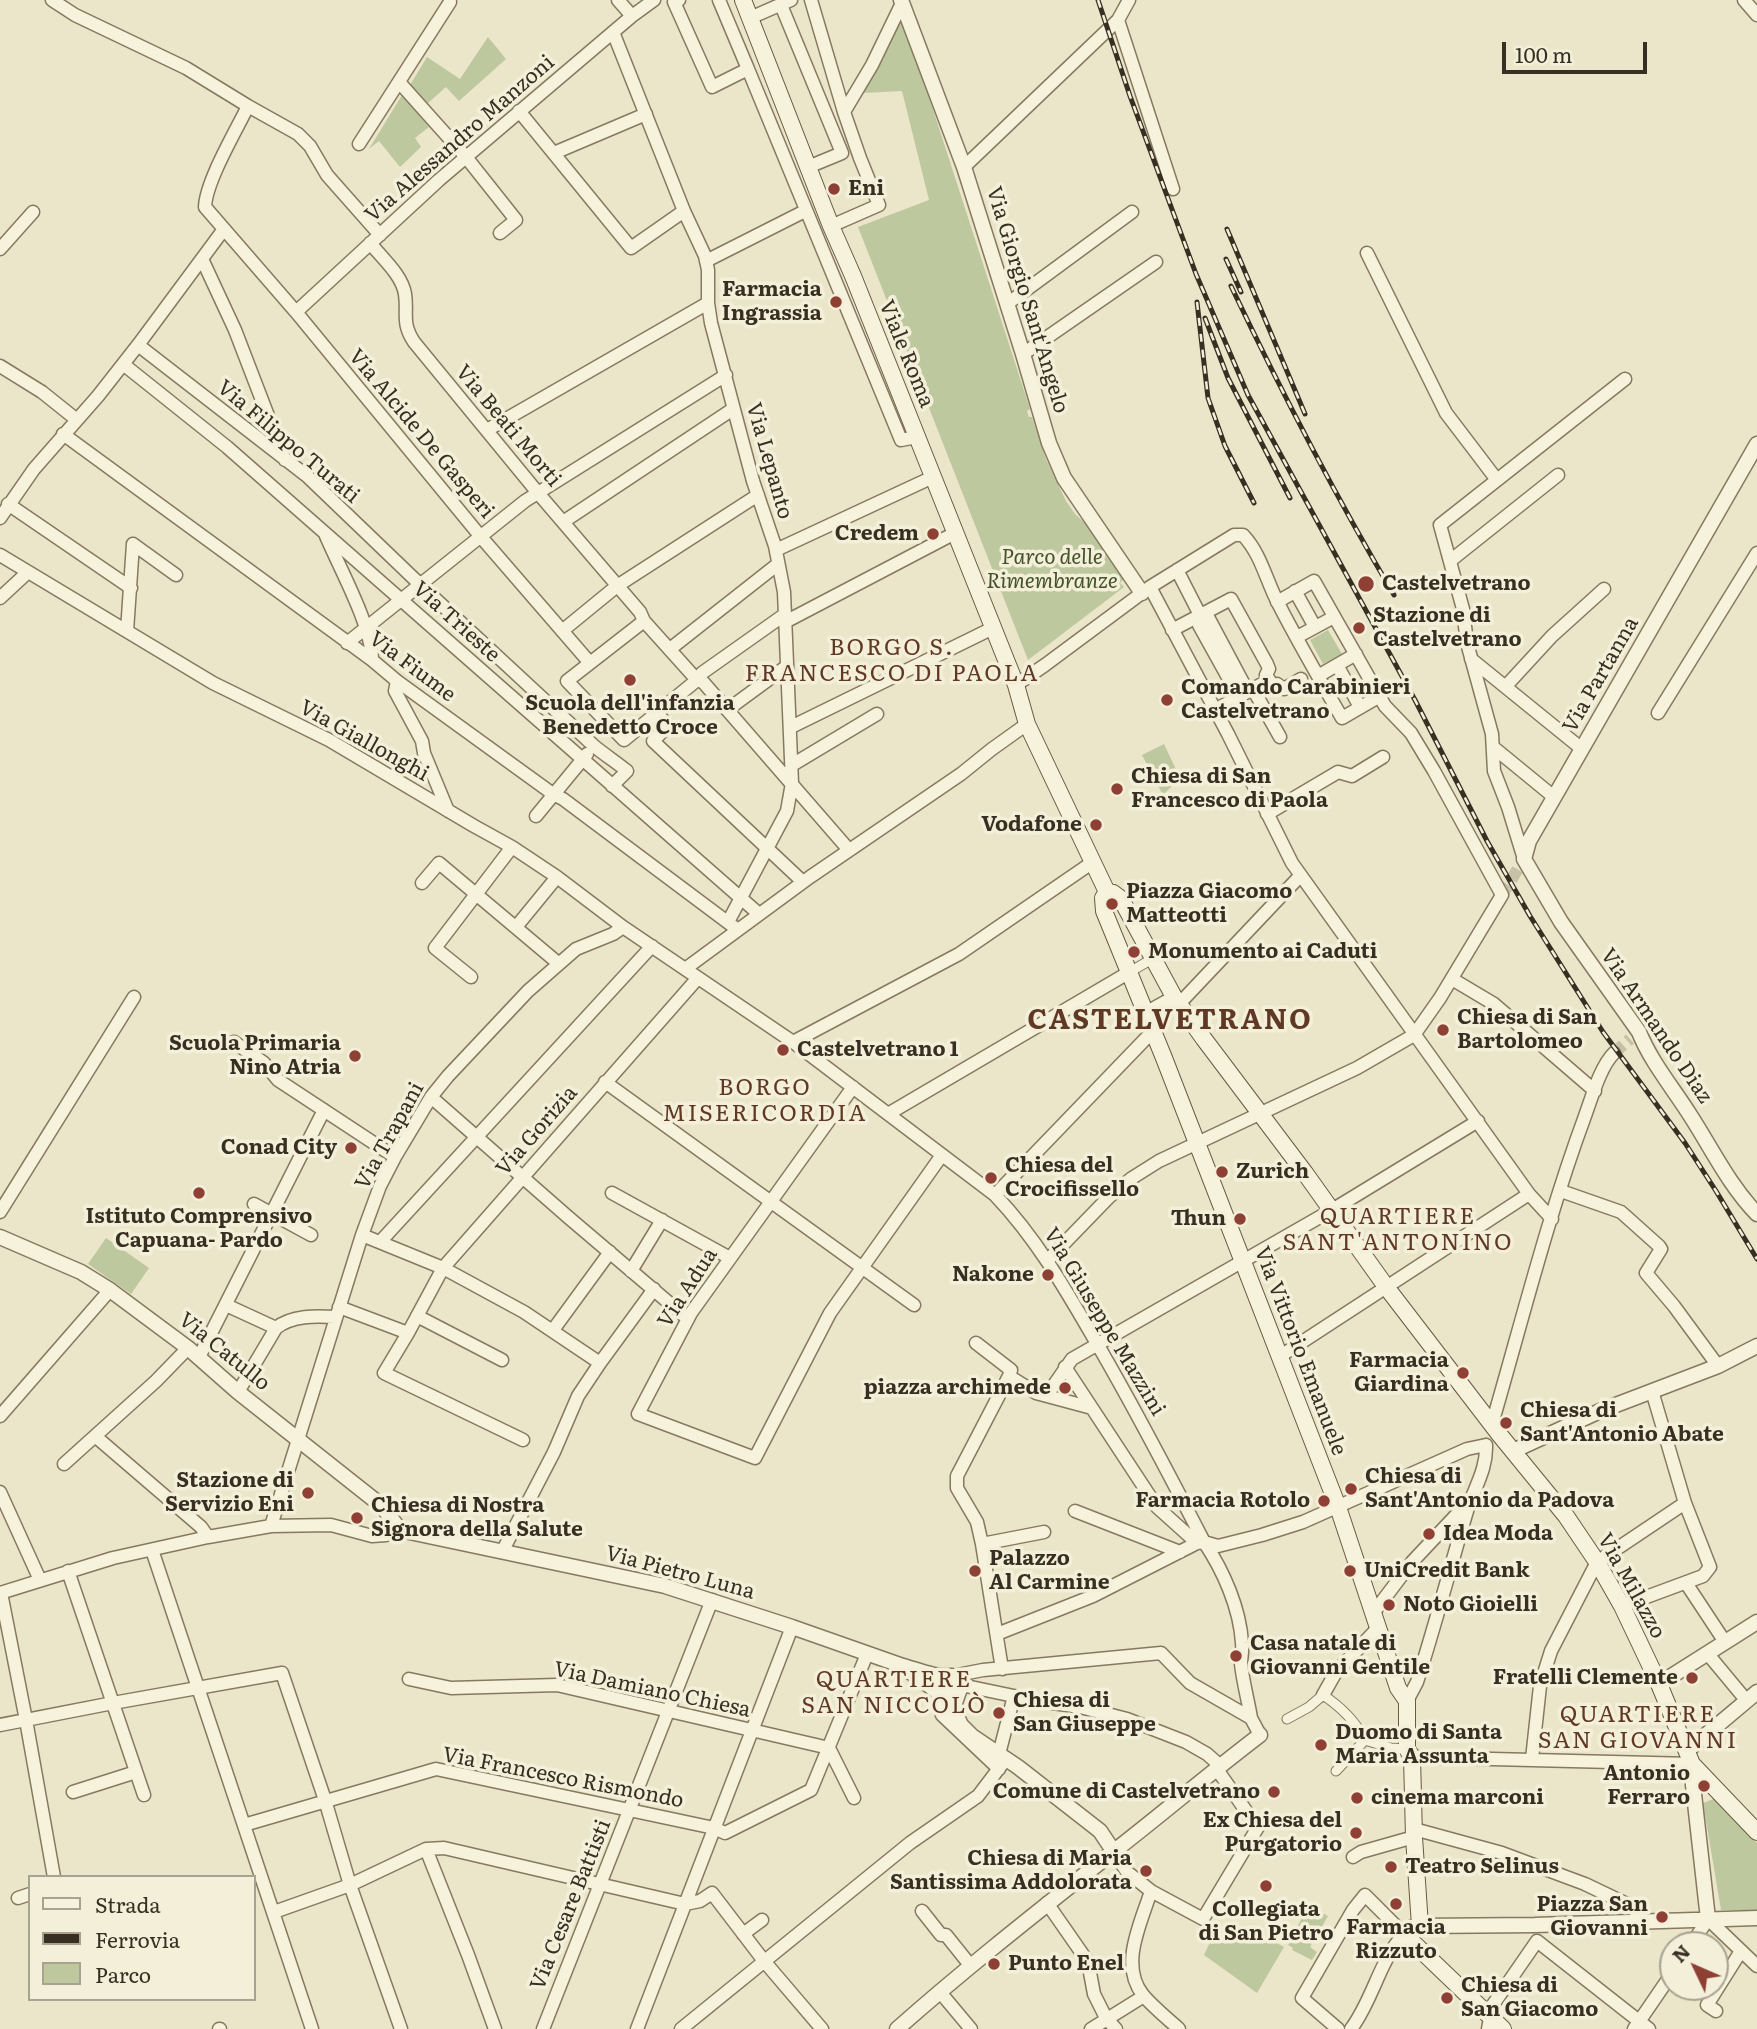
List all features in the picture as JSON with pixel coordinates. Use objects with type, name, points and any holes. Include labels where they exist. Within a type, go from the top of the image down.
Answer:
[{"type":"main road","name":"Viale Roma","points":[[743,0],[1016,685],[1027,724]]},
{"type":"main road","points":[[1027,724],[1107,892]]},
{"type":"main road","points":[[1107,892],[1121,899],[1176,1000]]},
{"type":"main road","points":[[1107,892],[1102,905],[1153,1031]]},
{"type":"main road","name":"Via Milazzo","points":[[1176,1000],[1387,1288],[1556,1502],[1597,1562],[1622,1606],[1690,1757],[1757,1832]]},
{"type":"main road","name":"Via Vittorio Emanuele","points":[[1153,1031],[1338,1507],[1398,1688],[1407,1700]]},
{"type":"main road","points":[[1407,1700],[1404,1751],[1414,1833],[1420,1926],[1404,1934],[1494,2025]]},
{"type":"street","name":"Via Beati Morti","points":[[52,0],[75,15],[186,68],[304,140],[375,239],[401,281],[405,294],[404,317],[408,333],[454,393],[640,612],[644,621],[697,680]]},
{"type":"street","points":[[618,0],[632,16]]},
{"type":"street","name":"Via Alessandro Manzoni","points":[[296,312],[466,157],[654,0]]},
{"type":"street","points":[[679,0],[674,2],[712,87],[747,69]]},
{"type":"street","points":[[719,0],[901,440],[917,437]]},
{"type":"street","points":[[811,0],[844,112],[879,205],[831,226]]},
{"type":"street","points":[[964,167],[1118,19],[1129,0]]},
{"type":"street","points":[[1744,0],[1757,15]]},
{"type":"street","points":[[844,112],[872,65],[901,1]]},
{"type":"street","name":"Via Giorgio Sant'Angelo","points":[[901,1],[964,167],[1049,443],[1064,478],[1146,590]]},
{"type":"street","points":[[359,144],[450,2]]},
{"type":"street","points":[[750,18],[786,3],[842,153],[808,167]]},
{"type":"street","points":[[1118,19],[1173,189]]},
{"type":"street","points":[[613,32],[706,261],[805,211]]},
{"type":"street","points":[[399,82],[466,157],[516,220],[500,233]]},
{"type":"street","name":"Via Alcide De Gasperi","points":[[248,106],[212,181],[205,207],[590,663]]},
{"type":"street","points":[[519,111],[631,248],[684,211]]},
{"type":"street","points":[[554,153],[646,114]]},
{"type":"street","points":[[0,249],[33,212]]},
{"type":"street","points":[[1007,304],[1132,212]]},
{"type":"street","points":[[0,518],[63,434],[138,345],[224,229]]},
{"type":"street","points":[[1367,253],[1446,412],[1497,480]]},
{"type":"street","points":[[202,259],[235,330],[285,460]]},
{"type":"street","name":"Via Lepanto","points":[[706,261],[711,323],[733,409],[776,550],[784,592],[791,727],[792,783],[787,811],[741,898],[733,926]]},
{"type":"street","points":[[1023,354],[1156,262]]},
{"type":"street","points":[[488,430],[708,303]]},
{"type":"street","name":"Via Filippo Turati","points":[[138,345],[307,476],[594,746],[627,771],[612,786]]},
{"type":"street","name":"Via Trieste","points":[[122,364],[209,432],[760,914]]},
{"type":"street","points":[[0,366],[42,392],[77,420]]},
{"type":"street","points":[[347,643],[525,501],[726,374]]},
{"type":"street","points":[[1524,859],[1494,771],[1492,734],[1466,643],[1463,609],[1440,524],[1625,379]]},
{"type":"street","points":[[563,522],[733,409]]},
{"type":"street","name":"Via Fiume","points":[[63,434],[733,926]]},
{"type":"street","name":"Via Partanna","points":[[1524,859],[1529,841],[1756,449]]},
{"type":"street","points":[[1450,561],[1558,475]]},
{"type":"street","points":[[776,550],[933,477]]},
{"type":"street","points":[[562,631],[617,586],[758,495]]},
{"type":"street","points":[[8,504],[131,588]]},
{"type":"street","points":[[323,531],[366,628],[372,660]]},
{"type":"street","points":[[644,621],[567,681],[624,740],[702,673],[784,618],[954,533]]},
{"type":"street","points":[[1016,685],[1146,590],[1234,535],[1243,535],[1262,565],[1275,598],[1342,718],[1380,696]]},
{"type":"street","points":[[127,631],[133,544],[176,575]]},
{"type":"street","points":[[1658,713],[1757,553]]},
{"type":"street","name":"Via Giallonghi","points":[[0,555],[213,683],[330,740],[512,847],[697,979]]},
{"type":"street","points":[[670,649],[778,564]]},
{"type":"street","points":[[1177,570],[1200,615]]},
{"type":"street","points":[[0,598],[28,572]]},
{"type":"street","points":[[1048,1260],[1109,1197],[1159,1161],[1357,1068],[1414,1035],[1452,979],[1502,895],[1434,771],[1411,733],[1385,706],[1314,581],[1275,598]]},
{"type":"street","points":[[1506,686],[1552,636],[1604,589]]},
{"type":"street","points":[[1146,590],[1172,630],[1300,876],[1530,1195],[1552,1219]]},
{"type":"street","points":[[1295,591],[1315,628]]},
{"type":"street","points":[[1172,630],[1231,599],[1267,664],[1269,669],[1266,675],[1273,686],[1277,684],[1284,689],[1301,679]]},
{"type":"street","points":[[1200,615],[1209,617],[1247,692],[1280,737]]},
{"type":"street","points":[[1297,638],[1334,617]]},
{"type":"street","points":[[791,727],[993,628]]},
{"type":"street","points":[[1318,676],[1356,654]]},
{"type":"street","points":[[1471,658],[1582,749]]},
{"type":"street","points":[[1337,665],[1360,708]]},
{"type":"street","points":[[727,710],[787,666]]},
{"type":"street","points":[[697,680],[702,682],[849,850]]},
{"type":"street","points":[[1215,710],[1269,680]]},
{"type":"street","points":[[397,681],[395,691],[422,741],[424,753],[448,811]]},
{"type":"street","points":[[658,713],[668,726],[653,741],[803,882]]},
{"type":"street","points":[[792,765],[877,714]]},
{"type":"street","points":[[685,969],[733,926],[760,914],[961,774],[1027,724]]},
{"type":"street","points":[[536,816],[594,746]]},
{"type":"street","points":[[1493,747],[1554,797]]},
{"type":"street","points":[[1267,814],[1338,772],[1352,776],[1383,757]]},
{"type":"street","points":[[471,977],[435,948],[512,847]]},
{"type":"street","name":"Via Armando Diaz","points":[[1524,859],[1634,1036],[1645,1048],[1709,1148],[1757,1214]]},
{"type":"street","points":[[793,1042],[959,954],[1093,862]]},
{"type":"street","points":[[422,883],[439,863],[558,963]]},
{"type":"street","points":[[1145,1013],[1176,1000],[1300,876]]},
{"type":"street","points":[[516,927],[557,877]]},
{"type":"street","name":"Via Trapani","points":[[271,1527],[362,1235],[380,1186],[395,1157],[431,1097],[491,1029],[576,948],[613,934],[623,927]]},
{"type":"street","points":[[1117,944],[1139,933]]},
{"type":"street","points":[[380,1242],[652,946]]},
{"type":"street","points":[[888,1114],[1153,959]]},
{"type":"street","name":"Via Giuseppe Mazzini","points":[[697,979],[793,1042],[995,1195],[1048,1260],[1155,1446],[1200,1542],[1215,1558],[1241,1628],[1241,1663],[1251,1718],[1260,1735]]},
{"type":"street","name":"Via Gorizia","points":[[523,1440],[384,1373],[443,1268],[697,979]]},
{"type":"street","points":[[1452,979],[1494,1004],[1595,1091]]},
{"type":"street","points":[[0,1212],[134,997]]},
{"type":"street","points":[[995,1195],[1153,1031]]},
{"type":"street","points":[[234,1042],[264,1063],[278,1080],[395,1157]]},
{"type":"street","points":[[1500,1434],[1552,1219],[1575,1144],[1609,1058],[1614,1053]]},
{"type":"street","points":[[605,1082],[914,1305]]},
{"type":"street","name":"Via Adua","points":[[853,1087],[688,1318],[638,1414],[755,1458],[830,1313],[862,1268]]},
{"type":"street","points":[[431,1097],[688,1318]]},
{"type":"street","points":[[64,1464],[156,1381],[193,1353],[226,1305],[324,1110]]},
{"type":"street","points":[[1047,1395],[1072,1359],[1097,1343],[1243,1262],[1478,1121]]},
{"type":"street","points":[[862,1268],[942,1155]]},
{"type":"street","points":[[1561,1191],[1621,1212],[1659,1246],[1661,1249],[1646,1273],[1718,1366]]},
{"type":"street","points":[[612,1193],[730,1258]]},
{"type":"street","points":[[1279,1357],[1530,1195]]},
{"type":"street","points":[[254,1205],[311,1235]]},
{"type":"street","points":[[631,1270],[662,1220]]},
{"type":"street","points":[[362,1235],[443,1268],[524,1311],[600,1363]]},
{"type":"street","name":"Via Catullo","points":[[0,1237],[81,1272],[110,1290],[193,1353],[382,1506],[400,1530]]},
{"type":"street","points":[[553,1330],[610,1252]]},
{"type":"street","points":[[502,1552],[554,1452],[579,1396],[654,1289]]},
{"type":"street","points":[[0,1416],[110,1290]]},
{"type":"street","points":[[226,1305],[276,1328]]},
{"type":"street","points":[[238,1392],[276,1328],[284,1321],[337,1312],[408,1333]]},
{"type":"street","points":[[417,1316],[502,1360]]},
{"type":"street","points":[[976,1343],[1011,1370],[957,1476],[957,1488],[977,1522],[1002,1669]]},
{"type":"street","points":[[1065,1367],[1157,1507],[1200,1542],[1218,1546],[1303,1522],[1467,1450],[1486,1445],[1500,1434],[1600,1411],[1718,1366],[1757,1346]]},
{"type":"street","points":[[1009,1377],[1036,1393],[1092,1408]]},
{"type":"street","points":[[1622,1606],[1703,1576],[1710,1567],[1685,1503],[1653,1391]]},
{"type":"street","points":[[95,1436],[201,1527],[208,1537]]},
{"type":"street","points":[[1407,1700],[1417,1682],[1468,1507],[1484,1470],[1487,1459],[1486,1445]]},
{"type":"street","points":[[0,1492],[40,1580]]},
{"type":"street","points":[[1532,1759],[1540,1686],[1551,1651],[1597,1562],[1685,1503]]},
{"type":"street","points":[[1286,1719],[1309,1707],[1323,1695],[1412,1562],[1459,1511],[1468,1507]]},
{"type":"street","points":[[1075,1511],[1180,1552]]},
{"type":"street","points":[[54,1875],[1,1593],[113,1558],[208,1537],[271,1527],[331,1525],[372,1536],[400,1530]]},
{"type":"street","name":"Via Pietro Luna","points":[[400,1530],[665,1586],[792,1627],[902,1666],[952,1687]]},
{"type":"street","points":[[982,1544],[1044,1532]]},
{"type":"street","points":[[998,1634],[1093,1596],[1200,1542]]},
{"type":"street","points":[[152,1550],[312,2029]]},
{"type":"street","points":[[68,1571],[144,1795]]},
{"type":"street","points":[[1686,1583],[1725,1642]]},
{"type":"street","name":"Via Cesare Battisti","points":[[543,2029],[712,1600]]},
{"type":"street","points":[[1659,1684],[1757,1622]]},
{"type":"street","points":[[637,2029],[792,1627]]},
{"type":"street","points":[[952,1687],[1080,1707],[1127,1719],[1186,1742],[1216,1762],[1216,1768],[1251,1818],[1261,1822],[1203,1919],[1151,1891],[1127,1872],[1100,1831],[942,1715],[937,1699],[952,1687],[983,1670],[1161,1653],[1189,1683],[1251,1718]]},
{"type":"street","points":[[1323,1695],[1341,1707],[1365,1740],[1404,1751],[1532,1759],[1690,1757],[1751,1696],[1707,1653]]},
{"type":"street","points":[[715,1828],[725,1833],[811,1790],[867,1654]]},
{"type":"street","points":[[0,1725],[282,1674],[325,1800],[350,1885],[401,2029]]},
{"type":"street","name":"Via Damiano Chiesa","points":[[409,1679],[450,1688],[557,1685],[829,1748]]},
{"type":"street","points":[[952,1687],[955,1712],[961,1725],[1001,1760]]},
{"type":"street","points":[[681,2029],[910,1843],[978,1796],[1001,1760],[1014,1696]]},
{"type":"street","points":[[897,2029],[970,1965],[1260,1735]]},
{"type":"street","points":[[1336,1771],[1365,1740]]},
{"type":"street","points":[[829,1748],[855,1798]]},
{"type":"street","points":[[1690,1757],[1708,1919],[1757,1966]]},
{"type":"street","name":"Via Francesco Rismondo","points":[[244,1825],[436,1769],[715,1828]]},
{"type":"street","points":[[73,1792],[136,1772]]},
{"type":"street","points":[[1353,1857],[1414,1833],[1502,1853],[1585,1884],[1631,1906],[1646,1922]]},
{"type":"street","points":[[274,1912],[350,1885],[426,1849],[444,1848],[685,1904],[700,1901],[712,1893],[764,1961],[822,2029]]},
{"type":"street","points":[[426,1849],[495,2029]]},
{"type":"street","points":[[1151,1891],[1131,1967],[1135,1983],[1143,1996],[1179,2029]]},
{"type":"street","points":[[1338,2029],[1302,1998],[1353,1910],[1365,1895],[1404,1934],[1381,1971],[1361,2016],[1351,2029]]},
{"type":"street","points":[[1047,1903],[1088,1962],[1094,1994],[1106,2018],[1116,2029]]},
{"type":"street","points":[[922,1911],[941,1935],[946,1934],[970,1965]]},
{"type":"street","points":[[1420,1926],[1757,1918]]},
{"type":"street","points":[[1700,1931],[1708,1919]]},
{"type":"street","points":[[743,1934],[762,1920]]},
{"type":"street","points":[[1494,2025],[1490,2009],[1537,1941],[1535,1925]]},
{"type":"street","points":[[1537,1941],[1641,2027],[1659,1996]]},
{"type":"street","points":[[1716,2011],[1707,2005],[1741,1951]]},
{"type":"street","points":[[940,1992],[971,2029]]},
{"type":"street","points":[[1091,2029],[1143,1996]]},
{"type":"green space","name":"Parco delle Rimembranze","points":[[899,21],[905,23],[1030,409],[1027,411],[1029,417],[1032,417],[1046,459],[1066,501],[1087,525],[1124,579],[1120,583],[1124,587],[1028,660],[858,227],[929,200],[902,91],[863,93]]},
{"type":"green space","points":[[488,37],[506,59],[459,101],[446,87],[427,104],[410,85],[427,57],[460,79]]},
{"type":"green space","points":[[402,95],[429,127],[415,138],[421,147],[400,167],[379,141],[369,149]]},
{"type":"green space","points":[[1328,630],[1342,654],[1323,664],[1310,640]]},
{"type":"green space","points":[[1164,744],[1180,778],[1163,795],[1142,755]]},
{"type":"green space","points":[[106,1238],[149,1268],[131,1294],[88,1264]]},
{"type":"green space","points":[[1716,1798],[1757,1843],[1757,1910],[1721,1910],[1703,1803]]},
{"type":"green space","points":[[1308,1906],[1328,1916],[1310,1947],[1317,1952],[1312,1960],[1292,1950],[1288,1945]]},
{"type":"green space","points":[[1243,1925],[1284,1947],[1257,1993],[1204,1955],[1214,1934],[1225,1938],[1230,1929],[1239,1933]]},
{"type":"tunnel","points":[[1502,895],[1524,859]]},
{"type":"tunnel","points":[[1614,1053],[1630,1039]]},
{"type":"railway","points":[[1098,0],[1130,96],[1196,274],[1248,395],[1415,700],[1487,841],[1530,916],[1603,1032],[1685,1143],[1757,1259]]},
{"type":"railway","points":[[1227,229],[1305,414]]},
{"type":"railway","points":[[1226,259],[1241,292]]},
{"type":"railway","points":[[1231,286],[1309,442],[1394,595]]},
{"type":"railway","points":[[1197,302],[1208,398],[1225,446],[1254,503]]},
{"type":"railway","points":[[1205,318],[1228,378],[1290,498]]},
{"type":"place","name":"Eni","points":[[834,189]]},
{"type":"place","name":"Farmacia Ingrassia","points":[[836,302]]},
{"type":"place","name":"Credem","points":[[933,534]]},
{"type":"place","name":"Castelvetrano","points":[[1366,584]]},
{"type":"place","name":"Stazione di Castelvetrano","points":[[1359,628]]},
{"type":"place","name":"Scuola dell'infanzia Benedetto Croce","points":[[630,680]]},
{"type":"place","name":"Comando Carabinieri Castelvetrano","points":[[1167,700]]},
{"type":"place","name":"Chiesa di San Francesco di Paola","points":[[1117,789]]},
{"type":"place","name":"Vodafone","points":[[1096,825]]},
{"type":"place","name":"Piazza Giacomo Matteotti","points":[[1112,904]]},
{"type":"place","name":"Monumento ai Caduti","points":[[1134,952]]},
{"type":"place","name":"Chiesa di San Bartolomeo","points":[[1443,1030]]},
{"type":"place","name":"Castelvetrano 1","points":[[783,1050]]},
{"type":"place","name":"Scuola Primaria Nino Atria","points":[[355,1056]]},
{"type":"place","name":"Conad City","points":[[351,1148]]},
{"type":"place","name":"Zurich","points":[[1222,1172]]},
{"type":"place","name":"Chiesa del Crocifissello","points":[[991,1178]]},
{"type":"place","name":"Istituto Comprensivo Capuana- Pardo","points":[[199,1193]]},
{"type":"place","name":"Thun","points":[[1240,1219]]},
{"type":"place","name":"Nakone","points":[[1048,1275]]},
{"type":"place","name":"Farmacia Giardina","points":[[1463,1373]]},
{"type":"place","name":"piazza archimede","points":[[1065,1388]]},
{"type":"place","name":"Chiesa di Sant'Antonio Abate","points":[[1506,1423]]},
{"type":"place","name":"Chiesa di Sant'Antonio da Padova","points":[[1351,1489]]},
{"type":"place","name":"Stazione di Servizio Eni","points":[[308,1493]]},
{"type":"place","name":"Farmacia Rotolo","points":[[1324,1501]]},
{"type":"place","name":"Chiesa di Nostra Signora della Salute","points":[[357,1518]]},
{"type":"place","name":"Idea Moda","points":[[1429,1534]]},
{"type":"place","name":"Palazzo Al Carmine","points":[[975,1571]]},
{"type":"place","name":"UniCredit Bank","points":[[1350,1571]]},
{"type":"place","name":"Noto Gioielli","points":[[1389,1605]]},
{"type":"place","name":"Casa natale di Giovanni Gentile","points":[[1236,1656]]},
{"type":"place","name":"Fratelli Clemente","points":[[1692,1678]]},
{"type":"place","name":"Chiesa di San Giuseppe","points":[[999,1713]]},
{"type":"place","name":"Duomo di Santa Maria Assunta","points":[[1321,1745]]},
{"type":"place","name":"Antonio Ferraro","points":[[1704,1786]]},
{"type":"place","name":"Comune di Castelvetrano","points":[[1274,1792]]},
{"type":"place","name":"cinema marconi","points":[[1357,1798]]},
{"type":"place","name":"Ex Chiesa del Purgatorio","points":[[1356,1833]]},
{"type":"place","name":"Teatro Selinus","points":[[1391,1867]]},
{"type":"place","name":"Chiesa di Maria Santissima Addolorata","points":[[1146,1871]]},
{"type":"place","name":"Collegiata di San Pietro","points":[[1266,1886]]},
{"type":"place","name":"Farmacia Rizzuto","points":[[1396,1904]]},
{"type":"place","name":"Piazza San Giovanni","points":[[1662,1917]]},
{"type":"place","name":"Punto Enel","points":[[994,1964]]},
{"type":"place","name":"Chiesa di San Giacomo","points":[[1447,1998]]},
{"type":"district","name":"BORGO S. FRANCESCO DI PAOLA","points":[[892,661]]},
{"type":"district","name":"CASTELVETRANO","points":[[1170,1021]]},
{"type":"district","name":"BORGO MISERICORDIA","points":[[765,1101]]},
{"type":"district","name":"QUARTIERE SANT'ANTONINO","points":[[1398,1230]]},
{"type":"district","name":"QUARTIERE SAN NICCOLÒ","points":[[894,1693]]},
{"type":"district","name":"QUARTIERE SAN GIOVANNI","points":[[1638,1728]]}]
